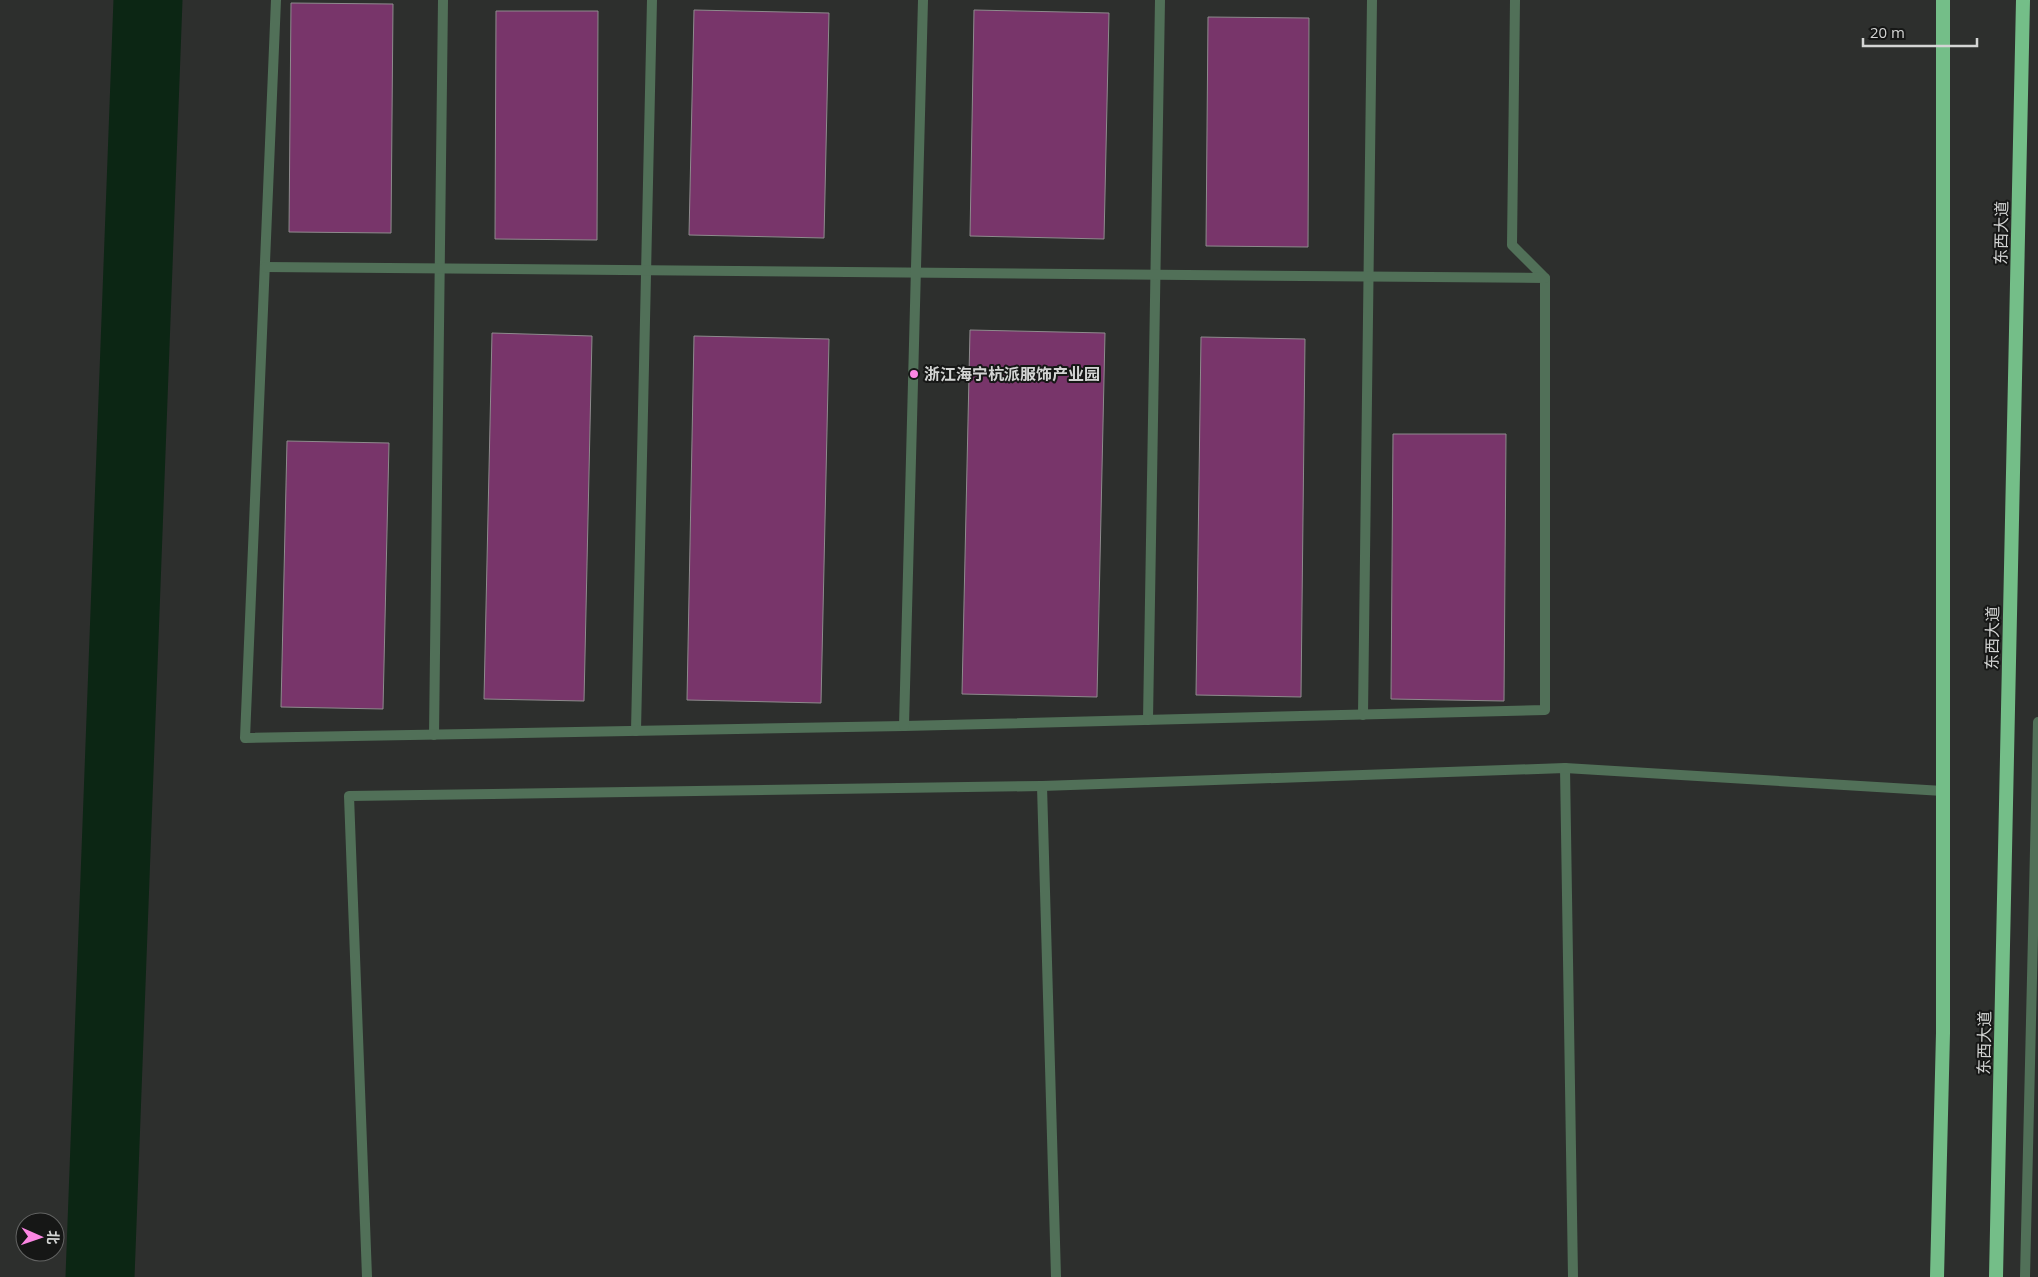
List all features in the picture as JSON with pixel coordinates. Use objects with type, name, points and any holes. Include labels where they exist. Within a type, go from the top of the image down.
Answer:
[{"type":"highway","points":[[1936,1277],[1943,1033],[1943,0]]},
{"type":"highway","name":"东西大道","points":[[1996,1277],[2023,0]]},
{"type":"street","points":[[276,0],[245,738],[904,726],[1545,710],[1545,278],[1512,246],[1514,0]]},
{"type":"street","points":[[434,735],[443,0]]},
{"type":"street","points":[[636,731],[652,0]]},
{"type":"street","points":[[904,726],[923,0]]},
{"type":"street","points":[[1148,720],[1160,0]]},
{"type":"street","points":[[1363,715],[1372,0]]},
{"type":"street","points":[[265,267],[1545,278]]},
{"type":"street","points":[[2025,1277],[2038,722]]},
{"type":"street","points":[[367,1277],[348,796],[1042,786],[1565,768],[1943,791]]},
{"type":"street","points":[[1565,768],[1573,1277]]},
{"type":"street","points":[[1042,786],[1056,1277]]},
{"type":"building","points":[[291,3],[393,4],[391,233],[289,232]]},
{"type":"building","points":[[694,10],[829,13],[824,238],[689,235]]},
{"type":"building","points":[[974,10],[1109,13],[1104,239],[970,236]]},
{"type":"building","points":[[496,11],[598,11],[597,240],[495,239]]},
{"type":"building","points":[[1208,17],[1309,18],[1308,247],[1206,246]]},
{"type":"building","points":[[970,330],[1105,333],[1097,697],[962,694]]},
{"type":"building","points":[[492,333],[592,336],[584,701],[484,699]]},
{"type":"building","points":[[694,336],[829,339],[821,703],[687,700]]},
{"type":"building","points":[[1201,337],[1305,339],[1301,697],[1196,695]]},
{"type":"building","points":[[1393,434],[1506,434],[1504,701],[1391,699]]},
{"type":"building","points":[[287,441],[389,443],[383,709],[281,707]]},
{"type":"waterway","points":[[100,1277],[148,0]]},
{"type":"place","name":"浙江海宁杭派服饰产业园","points":[[914,374]]}]
